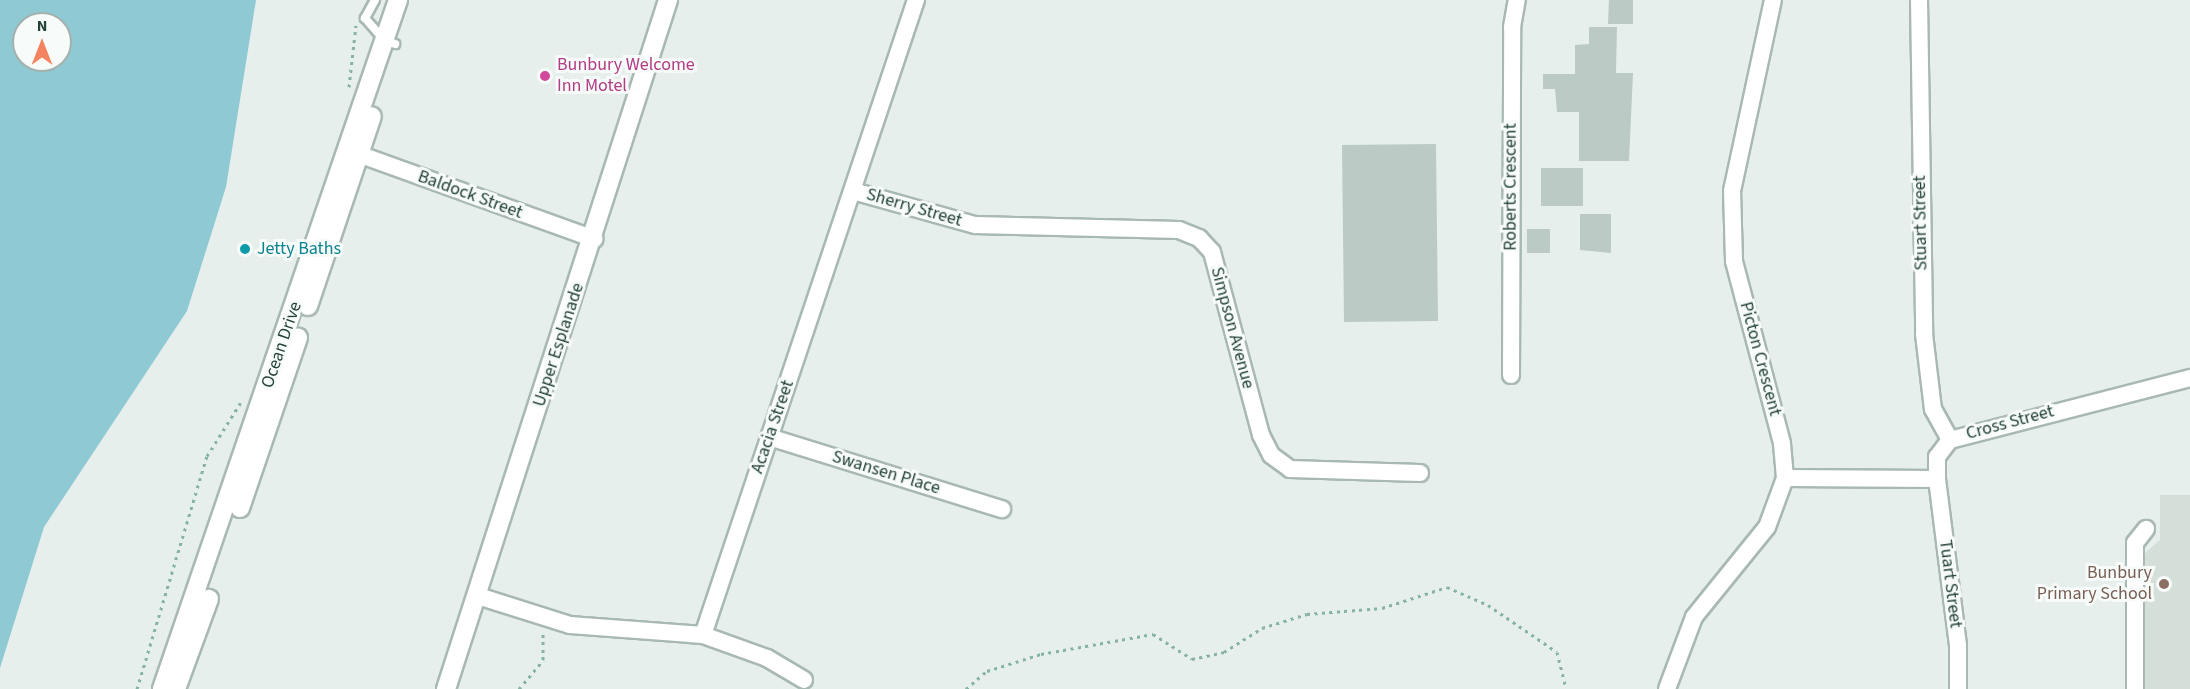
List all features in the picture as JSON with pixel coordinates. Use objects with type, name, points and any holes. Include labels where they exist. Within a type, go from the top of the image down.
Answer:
[{"type":"main road","name":"Ocean Drive","points":[[390,42],[398,0]]},
{"type":"main road","name":"Ocean Drive","points":[[176,689],[390,42],[410,0]]},
{"type":"main road","name":"Upper Esplanade","points":[[446,689],[594,239],[668,0]]},
{"type":"main road","name":"Ocean Drive","points":[[162,689],[353,152]]},
{"type":"street","name":"Acacia Street","points":[[703,635],[916,0]]},
{"type":"street","name":"Roberts Crescent","points":[[1511,375],[1512,27],[1516,0]]},
{"type":"street","name":"Picton Crescent","points":[[1667,689],[1694,617],[1767,527],[1785,478],[1782,443],[1734,261],[1732,191],[1773,0]]},
{"type":"street","name":"Stuart Street","points":[[1919,0],[1924,334],[1933,409],[1950,440]]},
{"type":"street","name":"Baldock Street","points":[[353,152],[594,239]]},
{"type":"street","name":"Sherry Street","points":[[853,191],[975,225]]},
{"type":"street","name":"Simpson Avenue","points":[[975,225],[1179,230],[1199,238],[1212,252],[1261,435],[1271,455],[1290,469],[1420,473]]},
{"type":"street","name":"Cross Street","points":[[1937,478],[1937,457],[1950,440],[2190,378]]},
{"type":"street","name":"Swansen Place","points":[[769,437],[1002,509]]},
{"type":"street","points":[[1785,478],[1937,478]]},
{"type":"street","name":"Tuart Street","points":[[1937,478],[1958,645],[1958,689]]},
{"type":"street","points":[[2134,689],[2135,543],[2146,529]]},
{"type":"street","points":[[478,596],[539,615],[602,630],[703,635],[767,658],[804,680]]},
{"type":"lane","points":[[375,0],[365,18],[390,42]]},
{"type":"path","points":[[349,91],[357,16]]},
{"type":"path","points":[[137,689],[207,456],[246,395]]},
{"type":"path","points":[[966,689],[987,670],[1041,654],[1153,634],[1192,659],[1224,652],[1262,628],[1306,614],[1382,608],[1447,587],[1488,605],[1557,652],[1566,689]]},
{"type":"path","points":[[519,689],[543,660],[539,615]]},
{"type":"shaded area","name":"Bunbury Primary School","points":[[2160,495],[2190,495],[2190,689],[2140,689],[2138,573],[2146,552],[2160,540]]},
{"type":"water","points":[[0,0],[256,0],[226,187],[187,311],[44,527],[0,668]]},
{"type":"building","points":[[1609,0],[1633,0],[1633,24],[1608,24]]},
{"type":"building","points":[[1589,27],[1617,27],[1616,73],[1633,73],[1629,161],[1579,161],[1579,112],[1557,112],[1555,89],[1543,89],[1543,74],[1575,74],[1575,45],[1589,44]]},
{"type":"building","points":[[1436,144],[1438,321],[1344,322],[1342,145]]},
{"type":"building","points":[[1541,168],[1583,168],[1583,206],[1541,206]]},
{"type":"building","points":[[1580,214],[1611,214],[1611,253],[1580,250]]},
{"type":"building","points":[[1527,229],[1550,229],[1550,253],[1527,253]]},
{"type":"place","name":"Bunbury Welcome Inn Motel","points":[[545,76]]},
{"type":"place","name":"Jetty Baths","points":[[245,249]]},
{"type":"place","name":"Bunbury Primary School","points":[[2164,584]]}]
